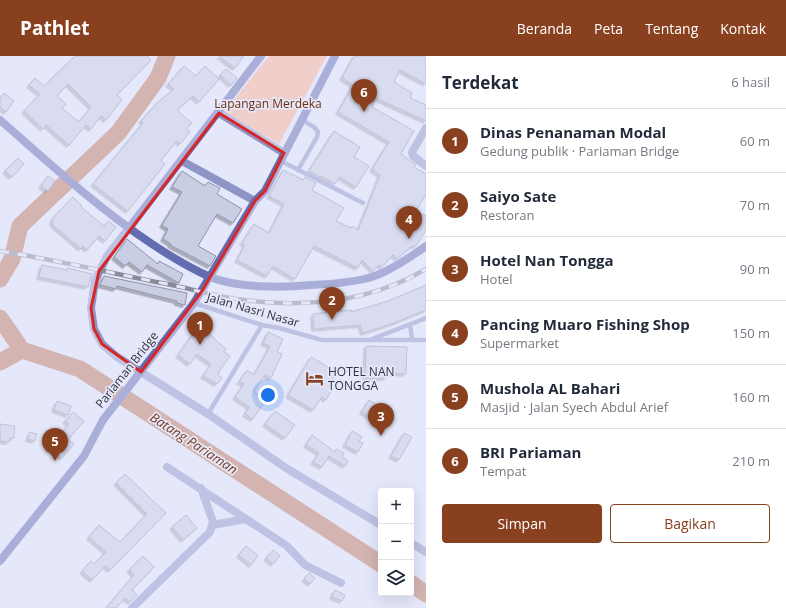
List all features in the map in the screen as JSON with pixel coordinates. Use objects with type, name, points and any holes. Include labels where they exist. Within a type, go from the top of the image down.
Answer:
[{"type":"street","points":[[261,56],[219,113],[107,256],[95,281],[91,308],[94,328],[102,344],[117,357],[208,414],[286,468],[379,524]]},
{"type":"street","name":"Pariaman Bridge","points":[[0,561],[84,456],[103,420],[194,303],[211,277],[255,201],[265,191],[335,56]]},
{"type":"street","points":[[219,113],[282,157]]},
{"type":"street","points":[[0,120],[78,188],[129,228],[168,254],[211,277],[252,286],[293,287],[337,283],[370,278],[426,246]]},
{"type":"street","points":[[426,128],[412,152],[413,156],[426,166]]},
{"type":"street","points":[[182,161],[255,201]]},
{"type":"street","points":[[167,467],[287,546],[305,565],[341,583]]},
{"type":"street","points":[[132,608],[207,537],[213,525],[201,488]]},
{"type":"street","points":[[213,525],[245,519]]},
{"type":"street","points":[[414,545],[426,552]]},
{"type":"lane","points":[[298,170],[317,137],[318,132],[314,127],[302,120]]},
{"type":"lane","points":[[282,157],[298,170],[363,203]]},
{"type":"lane","name":"Jalan Nasri Nasar","points":[[194,303],[262,325],[279,328],[322,340],[426,340]]},
{"type":"lane","points":[[369,341],[426,318]]},
{"type":"lane","points":[[208,414],[262,325]]},
{"type":"lane","points":[[410,325],[412,339]]},
{"type":"highlighted area","points":[[219,113],[284,153],[265,191],[255,201],[202,291],[141,372],[102,344],[94,329],[91,308],[99,271]]},
{"type":"green space","name":"Lapangan Merdeka","points":[[269,56],[327,56],[279,144],[224,112]]},
{"type":"building","points":[[75,56],[147,56],[151,60],[117,95],[122,100],[106,120],[101,116],[91,129],[86,125],[69,145],[46,125],[43,129],[24,111],[40,94],[29,85],[35,78],[44,86]],"holes":[[[68,84],[91,107],[79,122],[62,108],[66,104],[57,96]]]},
{"type":"building","points":[[219,56],[244,56],[235,68]]},
{"type":"building","points":[[354,56],[426,56],[426,84],[400,70],[394,82],[412,93],[410,98],[426,105],[426,121],[376,98],[372,107],[414,131],[401,154],[416,165],[414,167],[426,174],[426,195],[416,211],[426,216],[426,230],[416,246],[412,246],[397,259],[393,255],[382,267],[379,265],[373,271],[362,260],[358,268],[314,246],[295,279],[273,266],[267,276],[237,260],[245,245],[242,243],[254,224],[269,233],[284,204],[269,196],[283,170],[303,180],[305,177],[316,183],[312,190],[344,208],[336,221],[351,228],[352,226],[358,230],[369,203],[380,175],[372,169],[389,142],[338,112],[353,85],[342,78]]},
{"type":"building","points":[[184,66],[196,76],[205,66],[219,79],[199,102],[193,96],[177,110],[192,123],[186,129],[190,132],[180,144],[177,141],[166,154],[161,161],[165,164],[128,211],[93,184],[143,123],[141,121],[158,102],[174,89],[168,84]]},
{"type":"building","points":[[226,69],[237,78],[231,85],[220,75]]},
{"type":"building","points":[[4,93],[14,101],[6,112],[0,107],[0,99]]},
{"type":"building","points":[[334,131],[360,147],[354,157],[369,166],[356,187],[340,177],[335,184],[309,171]]},
{"type":"building","points":[[18,158],[24,164],[12,177],[5,171]]},
{"type":"building","points":[[182,171],[205,186],[208,182],[220,188],[217,194],[242,209],[233,223],[217,214],[198,246],[216,256],[210,266],[170,245],[171,244],[163,239],[168,229],[162,225],[182,192],[172,187]]},
{"type":"building","points":[[48,176],[55,181],[48,191],[41,186]]},
{"type":"building","points":[[73,197],[82,206],[81,207],[104,226],[108,221],[116,227],[105,241],[99,236],[87,250],[83,246],[81,249],[52,224],[53,218]]},
{"type":"building","points":[[127,239],[158,264],[159,261],[183,274],[179,283],[147,265],[142,272],[129,262],[125,266],[114,257]]},
{"type":"building","points":[[42,265],[67,270],[67,268],[92,274],[88,287],[39,277]]},
{"type":"building","points":[[104,276],[187,293],[185,305],[177,303],[177,301],[117,286],[116,289],[100,285]]},
{"type":"building","points":[[426,285],[426,310],[394,323],[363,333],[360,325],[314,329],[313,314],[351,310],[351,312],[388,301]]},
{"type":"building","points":[[199,325],[226,349],[224,352],[230,356],[218,374],[222,378],[217,384],[203,376],[211,364],[197,354],[190,364],[178,355]]},
{"type":"building","points":[[268,332],[283,339],[277,352],[282,354],[271,378],[265,375],[254,392],[266,399],[253,419],[245,414],[249,407],[235,397],[244,384],[239,382],[247,370],[254,375],[270,346],[263,343]]},
{"type":"building","points":[[366,346],[407,347],[406,374],[387,373],[386,378],[365,378]]},
{"type":"building","name":"HOTEL NAN TONGGA","points":[[311,357],[337,372],[329,386],[333,388],[326,400],[322,397],[313,410],[288,395]]},
{"type":"building","points":[[369,400],[383,408],[377,417],[374,414],[372,418],[362,412]]},
{"type":"building","points":[[57,401],[71,406],[68,415],[54,410]]},
{"type":"building","points":[[275,411],[295,425],[285,438],[265,424]]},
{"type":"building","points":[[73,412],[84,421],[68,440],[74,444],[62,458],[49,448],[69,424],[65,421]]},
{"type":"building","points":[[0,424],[15,426],[14,438],[10,438],[9,442],[0,441]]},
{"type":"building","points":[[352,431],[362,437],[359,441],[363,443],[358,452],[345,445]]},
{"type":"building","points":[[30,432],[37,434],[35,441],[28,439]]},
{"type":"building","points":[[404,433],[412,437],[399,460],[391,456]]},
{"type":"building","points":[[312,435],[335,452],[336,449],[344,453],[342,457],[348,461],[345,466],[329,456],[322,467],[313,462],[319,453],[306,445]]},
{"type":"building","points":[[125,474],[166,513],[110,570],[105,566],[92,580],[82,571],[91,561],[94,564],[106,552],[89,537],[99,525],[120,542],[147,514],[116,483]]},
{"type":"building","points":[[186,515],[197,528],[183,540],[172,527]]},
{"type":"building","points":[[246,546],[258,556],[251,565],[239,555]]},
{"type":"building","points":[[273,550],[280,556],[273,564],[266,558]]},
{"type":"building","points":[[143,556],[154,567],[132,590],[137,595],[130,602],[125,598],[116,608],[106,608],[134,575],[129,570]]},
{"type":"building","points":[[309,573],[315,578],[310,584],[304,579]]},
{"type":"building","points":[[335,590],[345,595],[342,601],[332,597]]},
{"type":"waterway","points":[[0,279],[12,259],[20,226],[118,133],[158,78],[167,56]]},
{"type":"waterway","points":[[0,318],[22,350]]},
{"type":"waterway","name":"Batang Pariaman","points":[[0,362],[22,350],[80,369],[378,562]]},
{"type":"waterway","name":"Batang Pariaman","points":[[414,585],[426,594]]},
{"type":"railway","points":[[0,251],[42,258],[225,297],[244,300],[291,303],[338,300],[361,295],[383,289],[426,269]]},
{"type":"place","name":"BRI Pariaman","points":[[364,112]]},
{"type":"place","name":"Pancing Muaro Fishing Shop","points":[[409,239]]},
{"type":"place","name":"Saiyo Sate","points":[[332,320]]},
{"type":"place","name":"Dinas Penanaman Modal","points":[[200,345]]},
{"type":"place","name":"HOTEL NAN TONGGA","points":[[315,379]]},
{"type":"place","name":"Hotel Nan Tongga","points":[[381,436]]},
{"type":"place","name":"Mushola AL Bahari","points":[[55,461]]}]
